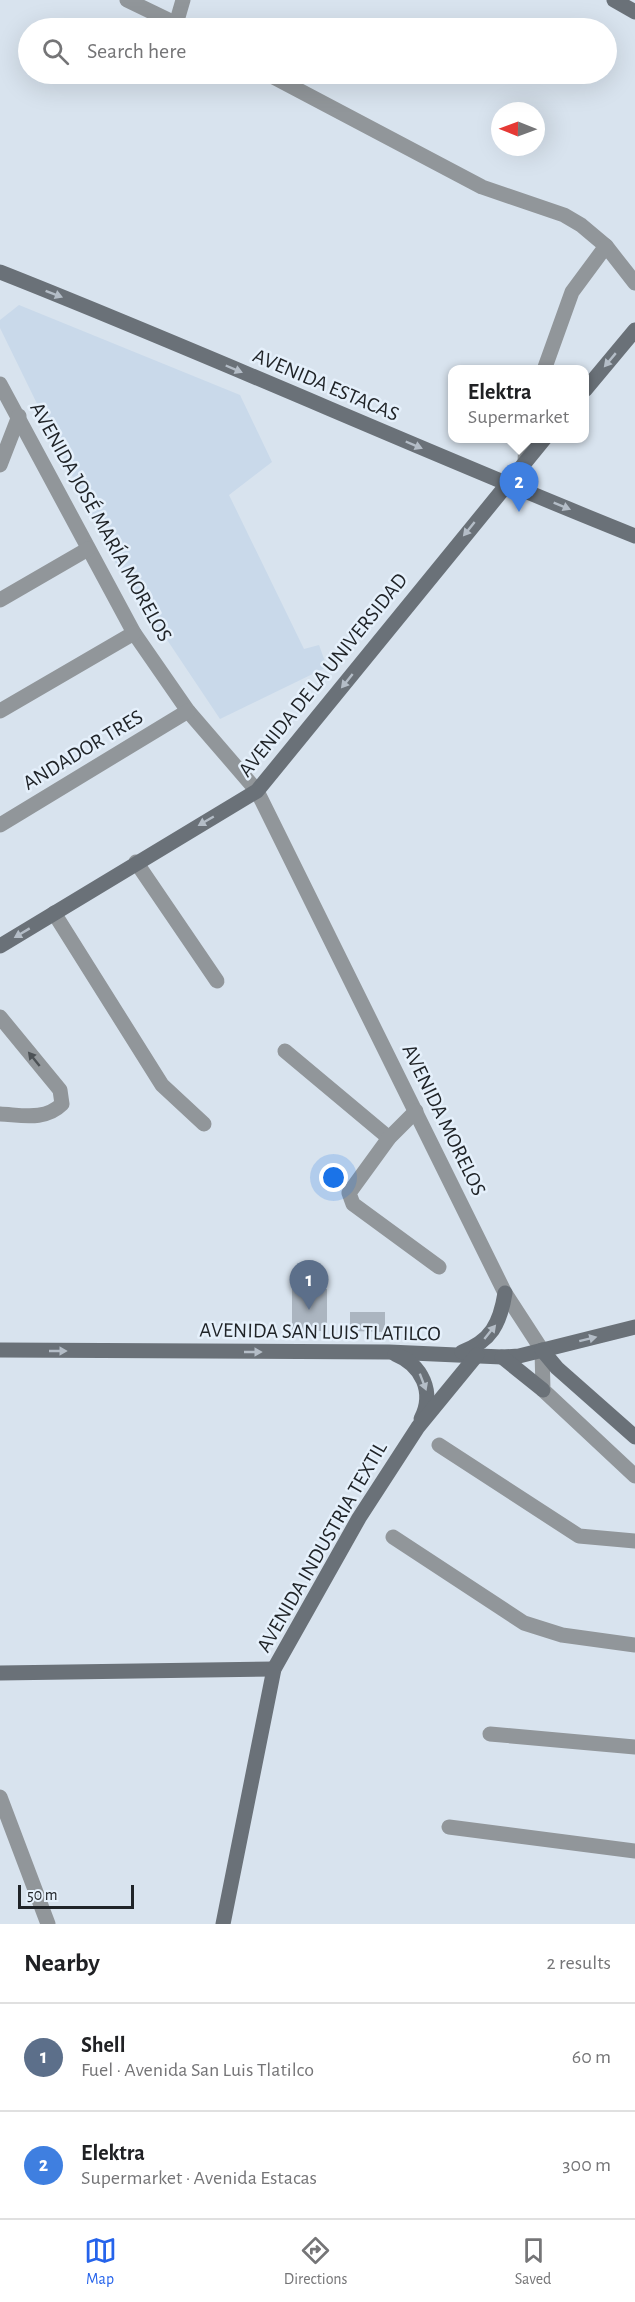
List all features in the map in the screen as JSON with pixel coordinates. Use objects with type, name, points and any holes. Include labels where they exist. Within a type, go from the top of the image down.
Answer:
[{"type":"main road","points":[[614,0],[635,12]]},
{"type":"main road","name":"AVENIDA ESTACAS","points":[[0,272],[94,309],[635,536]]},
{"type":"main road","points":[[589,385],[635,330]]},
{"type":"main road","name":"AVENIDA DE LA UNIVERSIDAD","points":[[0,946],[257,791],[541,443]]},
{"type":"main road","points":[[456,1355],[476,1347],[492,1333],[502,1314],[505,1293]]},
{"type":"main road","name":"AVENIDA SAN LUIS TLATILCO","points":[[0,1350],[389,1352],[502,1357],[519,1356],[635,1327]]},
{"type":"main road","name":"AVENIDA MORELOS","points":[[542,1350],[557,1368],[635,1437]]},
{"type":"main road","points":[[389,1352],[407,1359],[420,1373],[427,1390],[426,1410],[418,1427]]},
{"type":"main road","name":"AVENIDA INDUSTRIA TEXTIL","points":[[224,1924],[274,1669],[359,1518],[418,1427],[477,1355]]},
{"type":"main road","points":[[502,1357],[543,1390]]},
{"type":"main road","points":[[0,1673],[274,1669]]},
{"type":"street","points":[[128,0],[164,18]]},
{"type":"street","points":[[181,18],[183,0]]},
{"type":"street","points":[[287,84],[482,187],[564,215],[581,225],[606,246],[635,283]]},
{"type":"street","points":[[545,365],[572,292],[606,246]]},
{"type":"street","name":"AVENIDA JOSÉ MARÍA MORELOS","points":[[0,384],[134,633],[188,711],[257,791]]},
{"type":"street","points":[[0,465],[19,416]]},
{"type":"street","points":[[525,462],[526,443]]},
{"type":"street","points":[[0,600],[88,549]]},
{"type":"street","points":[[0,711],[134,633]]},
{"type":"street","name":"ANDADOR TRES","points":[[0,825],[188,711]]},
{"type":"street","name":"AVENIDA MORELOS","points":[[257,791],[505,1293],[542,1350]]},
{"type":"street","points":[[136,862],[217,981]]},
{"type":"street","points":[[54,913],[162,1085],[204,1124]]},
{"type":"street","points":[[0,1017],[60,1090],[62,1104],[53,1113],[38,1116],[0,1114]]},
{"type":"street","points":[[285,1051],[389,1138]]},
{"type":"street","points":[[416,1111],[389,1138],[349,1193],[350,1199],[439,1268]]},
{"type":"street","points":[[542,1350],[543,1390],[635,1476]]},
{"type":"street","points":[[439,1445],[579,1536],[635,1541]]},
{"type":"street","points":[[393,1537],[524,1623],[562,1635],[635,1646]]},
{"type":"street","points":[[490,1734],[635,1747]]},
{"type":"street","points":[[0,1797],[48,1924]]},
{"type":"street","points":[[449,1827],[635,1851]]},
{"type":"shaded area","points":[[19,305],[240,395],[272,462],[229,495],[304,649],[319,645],[327,667],[220,719],[113,559],[0,328],[0,320]]},
{"type":"building","points":[[292,1289],[327,1289],[327,1331],[292,1331]]},
{"type":"building","points":[[350,1312],[385,1312],[385,1332],[350,1331]]},
{"type":"place","name":"Elektra","points":[[519,512]]},
{"type":"place","name":"Shell","points":[[309,1310]]}]
